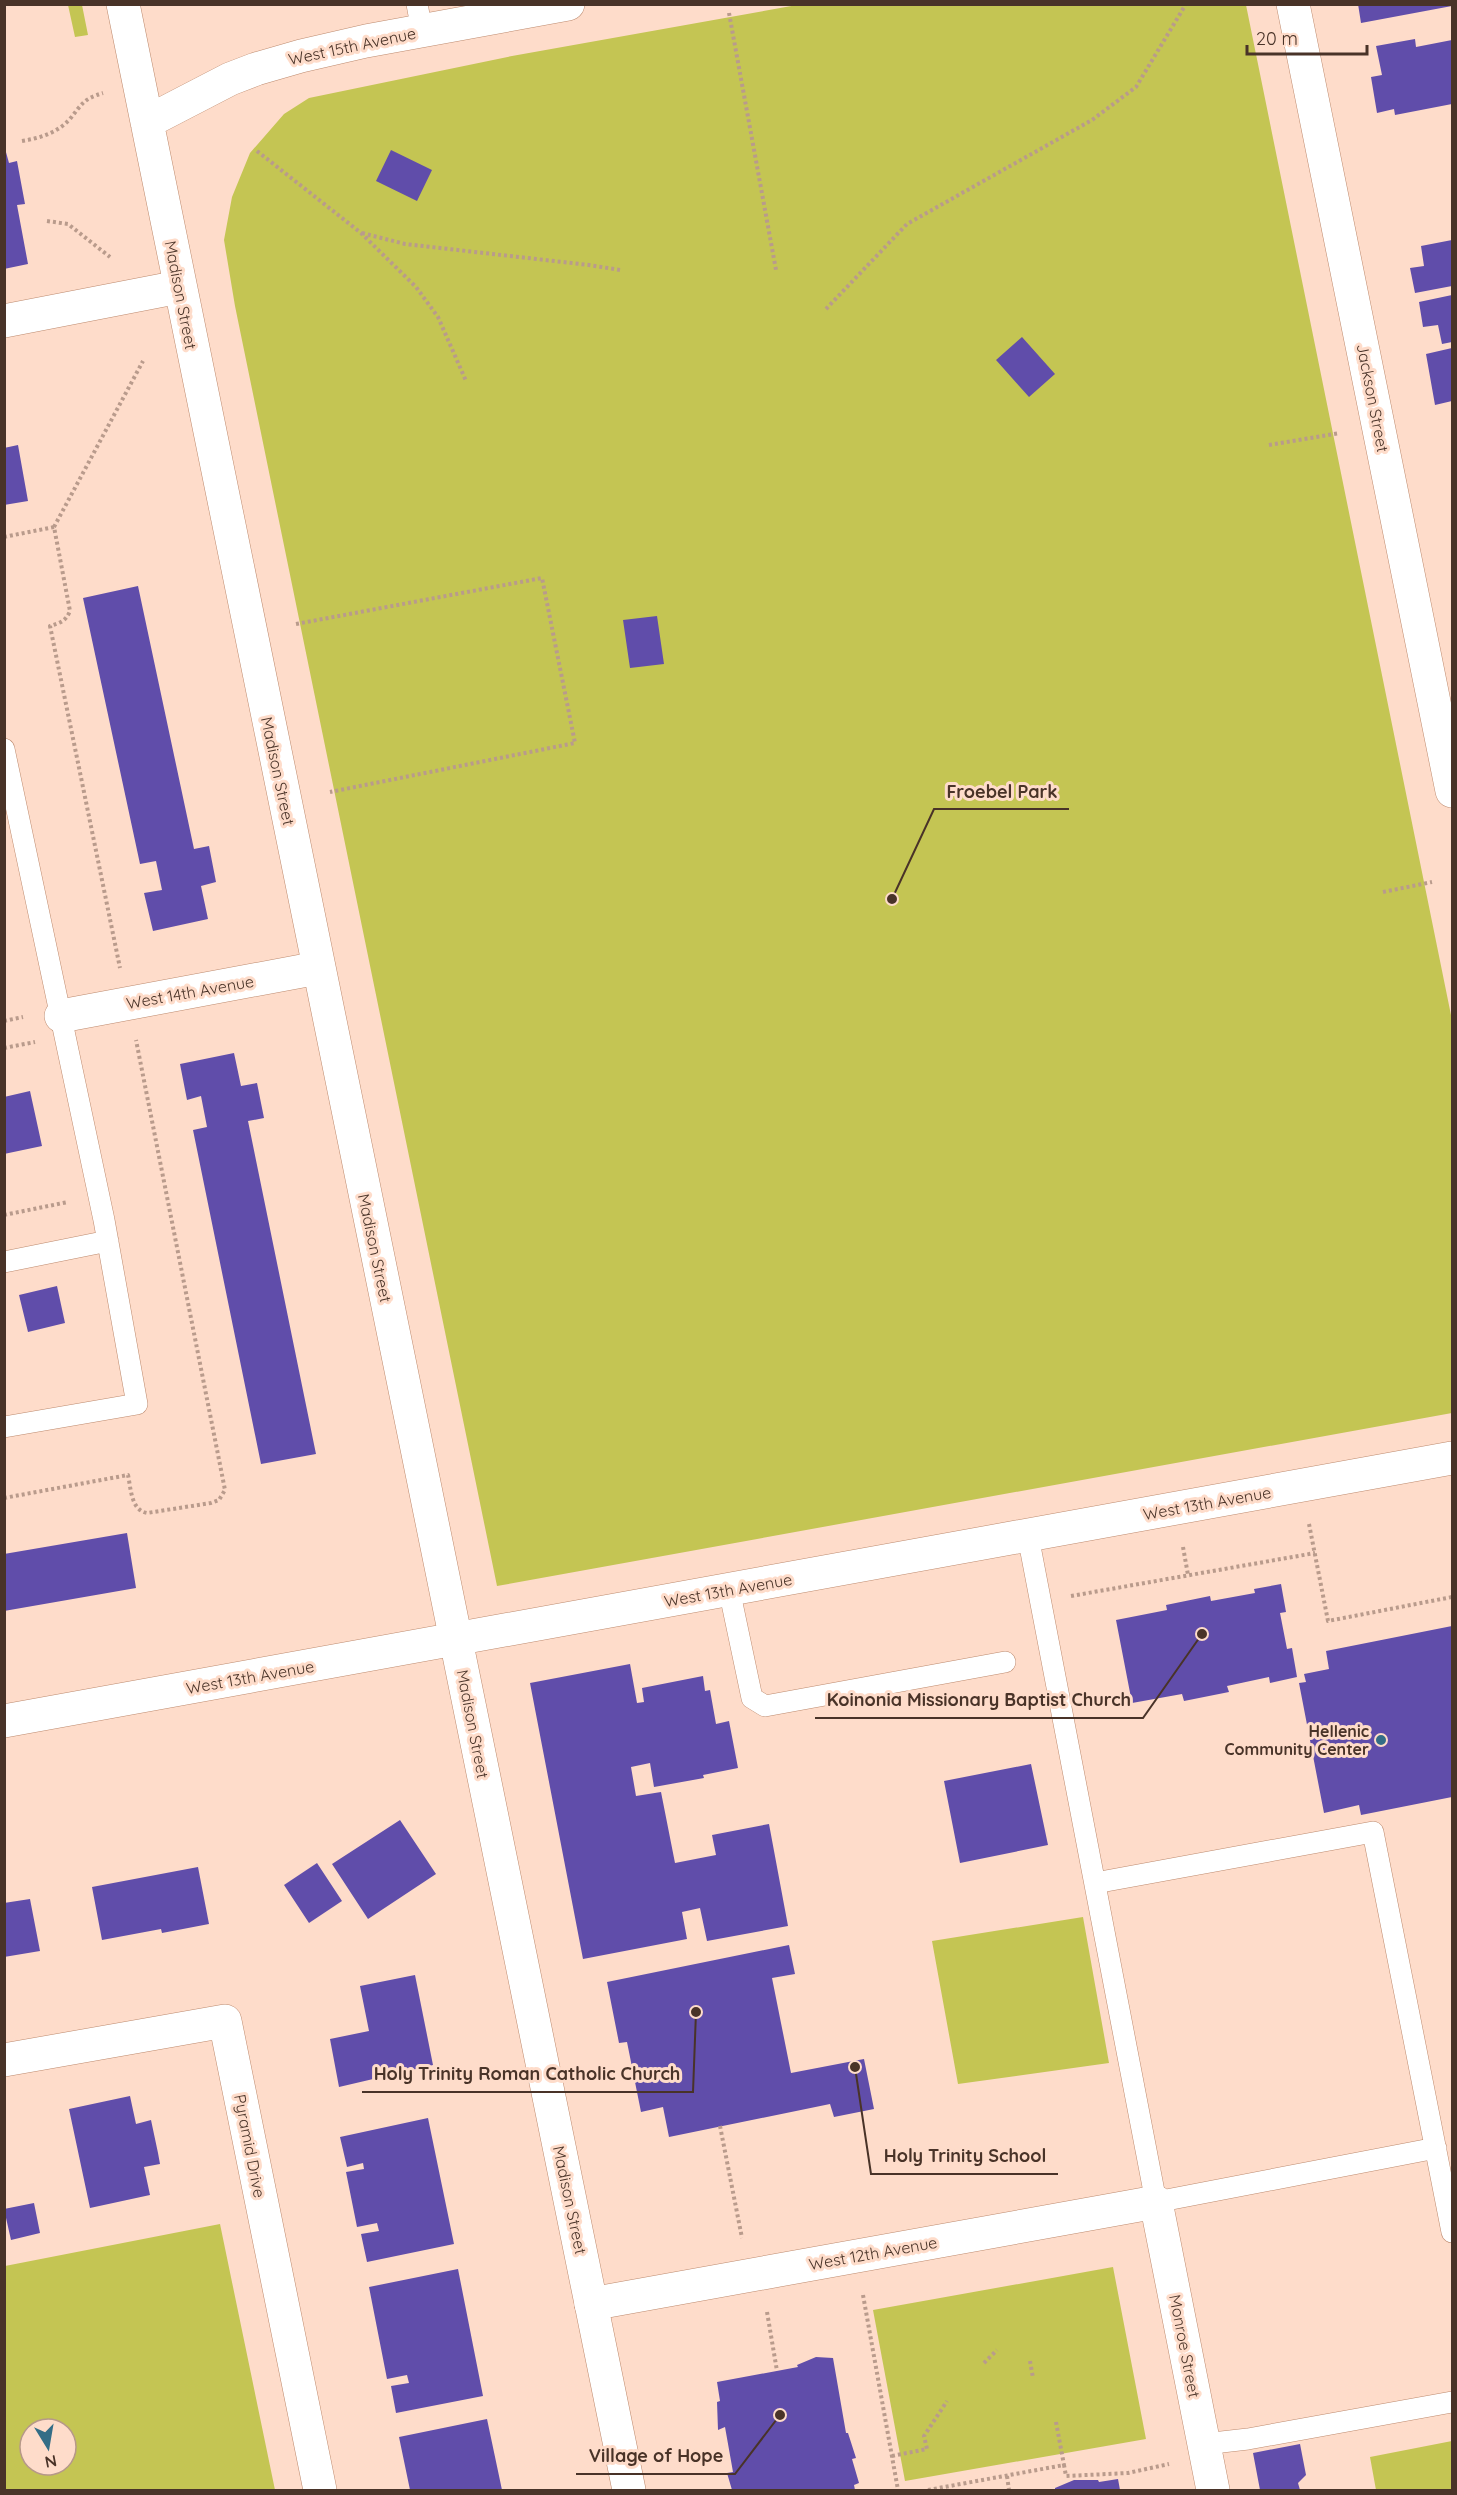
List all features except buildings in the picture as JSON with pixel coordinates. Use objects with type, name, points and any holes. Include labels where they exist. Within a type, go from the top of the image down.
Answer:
[{"type":"street","name":"Madison Street","points":[[123,4],[629,2490]]},
{"type":"street","name":"West 15th Avenue","points":[[147,122],[189,99],[256,69],[420,18],[568,4]]},
{"type":"street","name":"Jackson Street","points":[[1293,4],[1452,791]]},
{"type":"street","points":[[4,321],[179,287]]},
{"type":"street","name":"West 14th Avenue","points":[[52,1029],[318,968]]},
{"type":"street","name":"West 13th Avenue","points":[[4,1721],[1452,1458]]},
{"type":"street","name":"Pyramid Drive","points":[[4,2060],[225,2021],[320,2490]]},
{"type":"street","name":"West 12th Avenue","points":[[591,2304],[1156,2202]]},
{"type":"street","name":"Monroe Street","points":[[1156,2202],[1214,2490]]},
{"type":"lane","points":[[4,749],[52,1029],[108,1240],[137,1404],[4,1427]]},
{"type":"lane","points":[[4,1262],[108,1240]]},
{"type":"lane","points":[[1028,1536],[1156,2202],[1436,2148]]},
{"type":"lane","points":[[729,1589],[752,1698],[765,1706],[1005,1662]]},
{"type":"lane","points":[[1095,1883],[1373,1832],[1452,2232]]},
{"type":"lane","points":[[1204,2444],[1248,2439],[1452,2402]]},
{"type":"path","points":[[826,309],[907,224],[1092,120],[1136,87],[1186,4]]},
{"type":"path","points":[[729,13],[776,270]]},
{"type":"path","points":[[22,141],[53,132],[71,118],[82,102],[107,92]]},
{"type":"path","points":[[257,151],[361,233],[429,302],[466,381]]},
{"type":"path","points":[[47,221],[68,224],[110,256]]},
{"type":"path","points":[[361,233],[405,244],[620,270]]},
{"type":"path","points":[[122,978],[50,626],[68,618],[70,611],[54,527],[143,361]]},
{"type":"path","points":[[1269,445],[1340,433]]},
{"type":"path","points":[[4,537],[54,527]]},
{"type":"path","points":[[296,624],[542,578],[575,743],[330,792]]},
{"type":"path","points":[[1383,892],[1432,882]]},
{"type":"path","points":[[4,1048],[52,1029]]},
{"type":"path","points":[[4,1498],[128,1475],[137,1508],[147,1513],[212,1503],[219,1500],[225,1490],[134,1029]]},
{"type":"path","points":[[4,1215],[74,1201]]},
{"type":"path","points":[[1309,1524],[1328,1620],[1452,1597]]},
{"type":"path","points":[[1183,1547],[1188,1575]]},
{"type":"path","points":[[1040,1602],[1315,1552]]},
{"type":"path","points":[[720,2126],[744,2247]]},
{"type":"path","points":[[862,2295],[898,2490]]},
{"type":"path","points":[[766,2312],[777,2371]]},
{"type":"path","points":[[984,2363],[997,2349]]},
{"type":"path","points":[[1030,2361],[1033,2378]]},
{"type":"path","points":[[892,2456],[927,2449],[924,2436],[947,2401]]},
{"type":"path","points":[[1056,2421],[1066,2476],[1128,2473],[1169,2464]]},
{"type":"path","points":[[928,2490],[1064,2465]]},
{"type":"path","points":[[1007,2476],[1010,2490]]},
{"type":"shaded area","points":[[68,5],[82,5],[88,35],[75,37]]},
{"type":"shaded area","points":[[797,5],[1246,5],[1452,1020],[1452,1413],[497,1586],[235,306],[224,240],[232,197],[250,153],[284,114],[309,98],[512,56]]},
{"type":"shaded area","points":[[1083,1917],[1109,2063],[958,2084],[932,1941]]},
{"type":"shaded area","points":[[220,2224],[275,2490],[5,2490],[5,2266]]},
{"type":"shaded area","points":[[1113,2267],[1146,2439],[905,2481],[873,2310]]},
{"type":"shaded area","points":[[1452,2441],[1452,2490],[1376,2490],[1370,2457]]},
{"type":"place","name":"Froebel Park","points":[[892,899]]},
{"type":"place","name":"Koinonia Missionary Baptist Church","points":[[1202,1634]]},
{"type":"place","name":"Hellenic Community Center","points":[[1381,1740]]},
{"type":"place","name":"Holy Trinity Roman Catholic Church","points":[[696,2012]]},
{"type":"place","name":"Holy Trinity School","points":[[855,2067]]},
{"type":"place","name":"Village of Hope","points":[[780,2415]]}]
